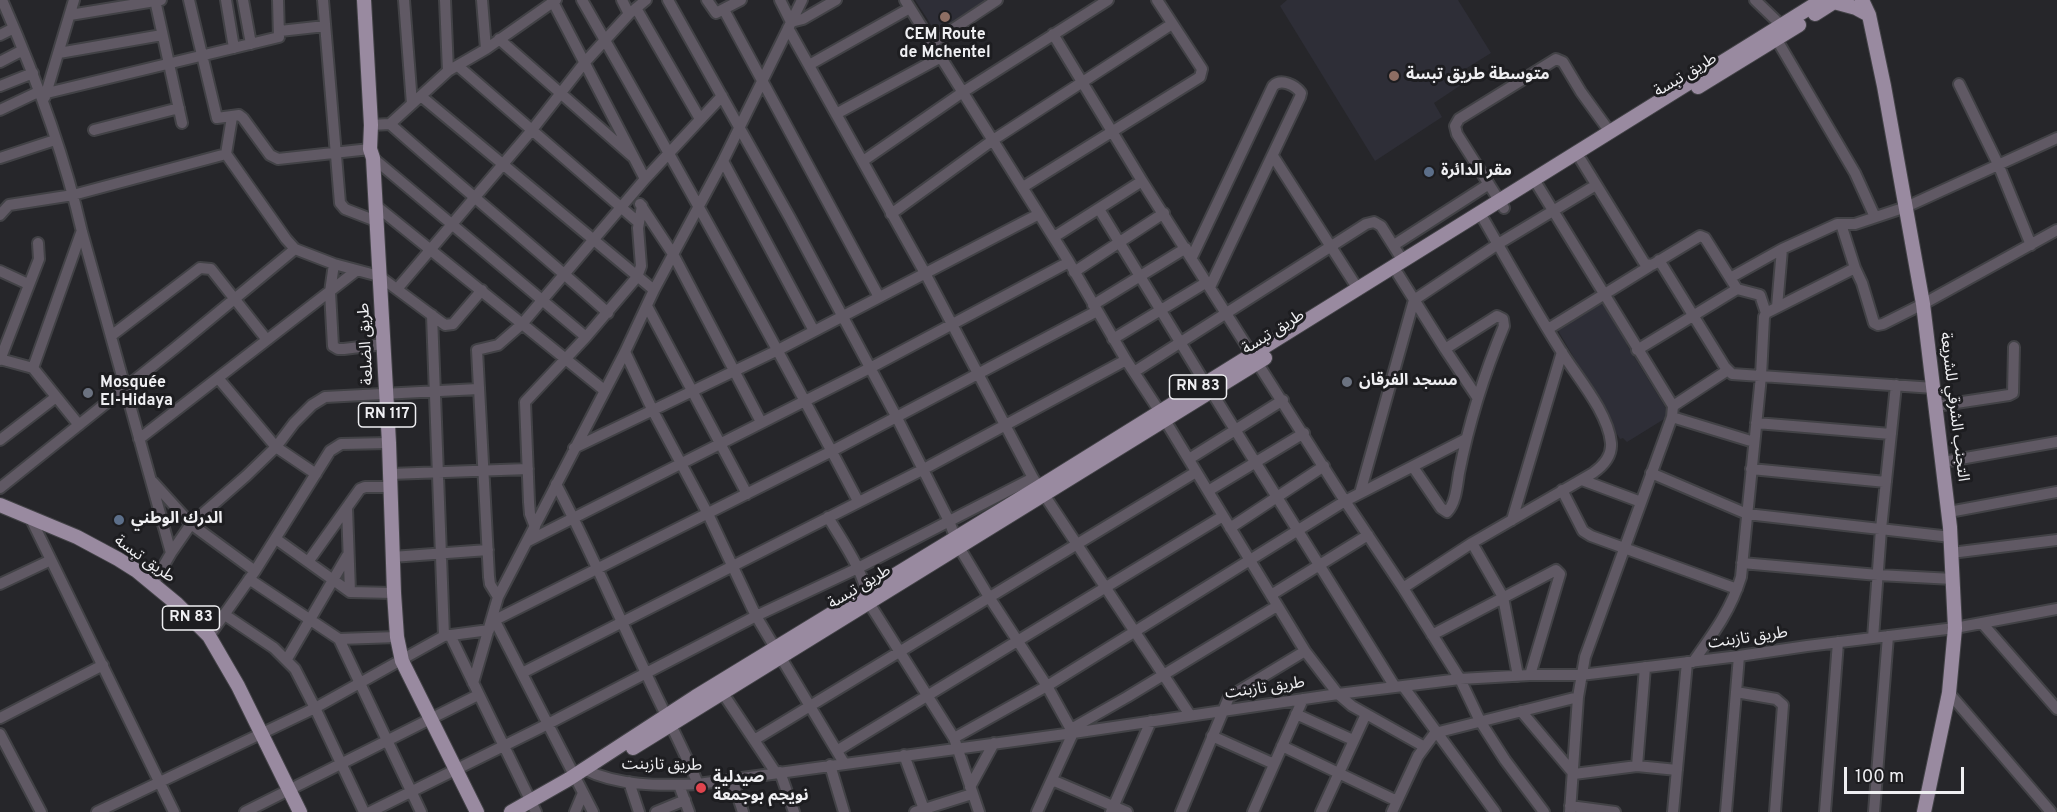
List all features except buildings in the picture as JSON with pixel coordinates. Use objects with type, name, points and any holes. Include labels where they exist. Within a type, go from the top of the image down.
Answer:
[{"type":"main road","name":"طريق الضلعة","points":[[364,0],[389,443],[397,637],[402,661],[477,812]]},
{"type":"main road","name":"طريق تبسة","points":[[511,812],[533,807],[579,775],[957,543],[1039,487],[1162,416],[1256,358],[1501,204],[1610,132],[1756,47],[1782,26],[1831,1]]},
{"type":"main road","name":"طريق تبسة","points":[[1756,47],[1777,40],[1831,1]]},
{"type":"main road","points":[[1831,1],[1856,8],[1866,6]]},
{"type":"main road","name":"التجنب الشرقي للشريعة","points":[[1866,6],[1923,304],[1951,537],[1955,628],[1949,693],[1924,812]]},
{"type":"main road","name":"طريق تبسة","points":[[1256,358],[1358,289],[1484,220],[1501,204],[1538,186],[1581,160],[1707,76]]},
{"type":"main road","name":"طريق تبسة","points":[[0,505],[77,537],[118,558],[177,604],[209,636],[238,686],[300,812]]},
{"type":"main road","name":"طريق تبسة","points":[[669,720],[723,692],[777,654]]},
{"type":"street","points":[[42,96],[59,53],[74,0]]},
{"type":"street","points":[[70,15],[157,0],[162,35],[182,123]]},
{"type":"street","points":[[189,0],[215,116],[220,118],[239,115],[274,158],[337,152],[371,153],[586,337]]},
{"type":"street","points":[[226,0],[234,48]]},
{"type":"street","points":[[243,0],[251,44]]},
{"type":"street","points":[[0,110],[42,96],[279,37],[278,0]]},
{"type":"street","points":[[323,0],[340,203],[345,209],[376,221]]},
{"type":"street","points":[[404,0],[412,104]]},
{"type":"street","points":[[445,0],[453,69],[532,130],[638,222]]},
{"type":"street","points":[[482,0],[486,49]]},
{"type":"street","points":[[582,0],[806,400],[858,501]]},
{"type":"street","points":[[622,0],[632,11],[700,119]]},
{"type":"street","points":[[397,289],[532,130],[585,62],[632,11],[646,0]]},
{"type":"street","points":[[668,0],[740,126],[897,418],[949,521],[957,543],[1047,686],[1072,731]]},
{"type":"street","points":[[707,0],[716,13],[741,0]]},
{"type":"street","points":[[780,0],[809,66],[925,273],[1039,487],[1190,715]]},
{"type":"street","points":[[473,684],[498,597],[625,352],[654,290],[723,161],[802,0]]},
{"type":"street","points":[[790,25],[803,20],[836,0]]},
{"type":"street","points":[[932,43],[997,0]]},
{"type":"street","points":[[863,161],[963,92],[1108,0]]},
{"type":"street","points":[[1023,188],[1203,74],[1202,69],[1156,0]]},
{"type":"street","points":[[1755,0],[1782,26]]},
{"type":"street","points":[[3,1],[42,96],[73,195],[171,553]]},
{"type":"street","points":[[371,125],[390,123],[453,69],[486,49],[551,2],[585,62],[645,179]]},
{"type":"street","points":[[809,66],[907,4],[1054,237],[1113,339],[1189,459],[1305,651],[1338,694],[1366,714],[1423,746]]},
{"type":"street","points":[[724,9],[879,297]]},
{"type":"street","points":[[891,214],[993,140],[1172,24]]},
{"type":"street","points":[[280,31],[325,26]]},
{"type":"street","points":[[0,35],[14,28]]},
{"type":"street","points":[[1053,34],[1142,181],[1461,680],[1480,721],[1505,760],[1544,812]]},
{"type":"street","points":[[59,53],[162,35]]},
{"type":"street","points":[[499,39],[636,160]]},
{"type":"street","points":[[1777,40],[1855,173],[1875,217]]},
{"type":"street","points":[[0,62],[23,50]]},
{"type":"street","points":[[836,114],[941,57]]},
{"type":"street","points":[[1501,204],[1457,134],[1455,123],[1461,117],[1553,60],[1563,62],[1610,132]]},
{"type":"street","points":[[0,86],[33,73]]},
{"type":"street","points":[[97,812],[315,708],[447,636],[492,624],[598,568],[897,418],[979,375],[1095,309],[1139,277],[1189,252],[1273,86],[1276,82],[1281,82],[1297,88],[1301,93],[1300,98],[1208,284],[1113,339]]},
{"type":"street","points":[[1959,84],[1998,164],[2031,245]]},
{"type":"street","points":[[498,597],[489,584],[477,350],[498,345],[522,324],[645,179],[722,96]]},
{"type":"street","points":[[422,97],[654,290]]},
{"type":"street","points":[[94,130],[179,108]]},
{"type":"street","points":[[231,117],[226,154],[295,249],[334,264],[380,276],[449,326],[482,290]]},
{"type":"street","points":[[390,123],[608,313]]},
{"type":"street","points":[[1730,278],[1782,249],[1837,224],[1855,224],[1906,207],[2057,138]]},
{"type":"street","points":[[0,158],[55,140]]},
{"type":"street","points":[[0,215],[9,205],[73,195],[226,154]]},
{"type":"street","points":[[1273,156],[1358,289]]},
{"type":"street","points":[[1581,160],[1642,261],[1655,263],[1694,315],[1732,374],[1934,388]]},
{"type":"street","points":[[723,161],[814,331]]},
{"type":"street","points":[[1054,237],[1142,181]]},
{"type":"street","points":[[1394,245],[1489,184]]},
{"type":"street","points":[[1538,186],[1673,405],[1672,417],[1588,644],[1581,675],[1570,809],[1615,812]]},
{"type":"street","points":[[1360,493],[1414,300],[1498,244],[1596,186]]},
{"type":"street","points":[[632,194],[673,254],[761,422]]},
{"type":"street","points":[[375,205],[604,390]]},
{"type":"street","points":[[534,527],[530,514],[525,402],[608,313],[637,277],[641,266],[638,222],[642,206]]},
{"type":"street","points":[[1099,209],[1319,566],[1399,687],[1495,812]]},
{"type":"street","points":[[527,541],[952,325],[1119,243],[1164,213]]},
{"type":"street","points":[[574,448],[778,350],[1039,214]]},
{"type":"street","points":[[1403,588],[1472,543],[1600,468],[1610,453],[1610,437],[1601,414],[1484,220]]},
{"type":"street","points":[[1134,372],[1330,246],[1366,224],[1374,222],[1381,226],[1394,245],[1414,300],[1477,397]]},
{"type":"street","points":[[1841,224],[1874,323],[1878,325],[1923,304],[2057,230]]},
{"type":"street","points":[[33,368],[82,232]]},
{"type":"street","points":[[1548,329],[1700,236],[1705,238],[1737,289],[1760,295],[1766,313],[1742,563],[1731,607],[1718,629],[1690,662],[1673,812]]},
{"type":"street","points":[[38,243],[39,260],[0,360],[33,368],[79,425]]},
{"type":"street","points":[[0,488],[295,249]]},
{"type":"street","points":[[1777,307],[1782,249]]},
{"type":"street","points":[[334,264],[330,292],[333,346],[344,349],[383,344]]},
{"type":"street","points":[[111,336],[200,268],[212,269],[267,340]]},
{"type":"street","points":[[1766,313],[1856,268]]},
{"type":"street","points":[[0,271],[28,284]]},
{"type":"street","points":[[139,439],[357,271]]},
{"type":"street","points":[[1638,350],[1737,289]]},
{"type":"street","points":[[647,306],[747,494]]},
{"type":"street","points":[[432,315],[437,472],[447,636],[505,746],[533,807]]},
{"type":"street","points":[[1413,467],[1442,508],[1447,512],[1450,510],[1477,397],[1504,326],[1503,319],[1497,316],[1445,349]]},
{"type":"street","points":[[1936,406],[2013,393],[2014,347]]},
{"type":"street","points":[[625,352],[653,411],[708,514],[756,616],[844,763]]},
{"type":"street","points":[[1512,520],[1562,352]]},
{"type":"street","points":[[522,673],[922,470],[1126,360]]},
{"type":"street","points":[[1673,405],[1728,370]]},
{"type":"street","points":[[218,378],[276,447],[316,474]]},
{"type":"street","points":[[1873,638],[1881,529],[1896,385]]},
{"type":"street","points":[[153,584],[191,524],[276,447],[294,423],[318,400],[325,397],[478,389]]},
{"type":"street","points":[[0,440],[56,397]]},
{"type":"street","points":[[1189,459],[1283,400]]},
{"type":"street","points":[[1672,417],[1754,442]]},
{"type":"street","points":[[1756,423],[1891,434]]},
{"type":"street","points":[[1208,492],[1304,433]]},
{"type":"street","points":[[956,743],[1345,501],[1466,439]]},
{"type":"street","points":[[1943,462],[2057,442]]},
{"type":"street","points":[[209,636],[276,539],[330,451],[341,444],[389,443]]},
{"type":"street","points":[[1230,528],[1324,466]]},
{"type":"street","points":[[308,562],[362,487],[437,472],[528,469]]},
{"type":"street","points":[[1751,469],[1886,482]]},
{"type":"street","points":[[754,740],[1196,472]]},
{"type":"street","points":[[1651,473],[1747,514],[1951,537]]},
{"type":"street","points":[[151,480],[191,524],[252,575],[310,620],[339,639],[420,812]]},
{"type":"street","points":[[1581,480],[1641,502]]},
{"type":"street","points":[[556,484],[598,568],[698,784]]},
{"type":"street","points":[[370,812],[949,521],[1039,487]]},
{"type":"street","points":[[1562,490],[1583,531],[1591,536],[1737,589]]},
{"type":"street","points":[[1949,512],[2057,492]]},
{"type":"street","points":[[346,508],[350,592]]},
{"type":"street","points":[[838,750],[1223,516]]},
{"type":"street","points":[[30,517],[174,812]]},
{"type":"street","points":[[828,517],[858,568],[868,597],[956,743],[979,812]]},
{"type":"street","points":[[1271,595],[1368,535]]},
{"type":"street","points":[[276,539],[350,592],[394,593]]},
{"type":"street","points":[[1951,553],[2057,540]]},
{"type":"street","points":[[1472,543],[1503,597],[1518,676]]},
{"type":"street","points":[[392,557],[488,550]]},
{"type":"street","points":[[287,659],[347,556]]},
{"type":"street","points":[[0,584],[51,560]]},
{"type":"street","points":[[1742,563],[1953,579]]},
{"type":"street","points":[[1432,635],[1552,570],[1559,572],[1530,675]]},
{"type":"street","points":[[1037,812],[1072,731],[1277,606]]},
{"type":"street","name":"طريق تازبنت","points":[[579,775],[629,782],[698,784],[904,755],[956,743],[994,743],[1338,694],[1461,680],[1530,675],[1581,675],[1740,656],[1955,628],[2057,609]]},
{"type":"street","points":[[225,615],[274,648],[295,669],[364,812]]},
{"type":"street","points":[[1982,623],[2057,709]]},
{"type":"street","points":[[492,624],[579,775],[583,793],[593,812]]},
{"type":"street","points":[[1874,812],[1888,636]]},
{"type":"street","points":[[339,639],[397,637]]},
{"type":"street","points":[[1825,812],[1838,642]]},
{"type":"street","points":[[1181,812],[1229,697],[1305,651]]},
{"type":"street","points":[[1726,812],[1740,656]]},
{"type":"street","points":[[0,718],[103,665]]},
{"type":"street","points":[[1637,766],[1645,667]]},
{"type":"street","points":[[723,692],[778,772],[794,812]]},
{"type":"street","points":[[1736,692],[1776,699],[1783,705],[1775,812]]},
{"type":"street","points":[[1949,693],[2051,812]]},
{"type":"street","points":[[245,812],[478,695]]},
{"type":"street","points":[[1392,812],[1423,746],[1436,733],[1578,697]]},
{"type":"street","points":[[1253,812],[1303,699]]},
{"type":"street","points":[[1521,711],[1574,774]]},
{"type":"street","points":[[1296,714],[1353,740]]},
{"type":"street","points":[[1321,812],[1366,714]]},
{"type":"street","points":[[1112,809],[1151,721]]},
{"type":"street","points":[[0,734],[41,812]]},
{"type":"street","points":[[1212,736],[1274,764]]},
{"type":"street","points":[[904,755],[921,811],[971,790],[994,743]]},
{"type":"street","points":[[1282,746],[1397,801]]},
{"type":"street","points":[[830,765],[844,812]]},
{"type":"street","points":[[1574,774],[1637,766],[1677,770]]},
{"type":"street","points":[[732,779],[743,812]]},
{"type":"street","points":[[1052,780],[1112,809],[1127,812]]},
{"type":"street","points":[[629,782],[639,812]]},
{"type":"street","points":[[679,785],[689,812]]},
{"type":"street","points":[[574,812],[583,793]]},
{"type":"street","points":[[656,812],[685,800]]},
{"type":"shaded area","name":"CEM Route de Mchentel","points":[[915,0],[990,0],[937,34]]},
{"type":"shaded area","name":"متوسطة طريق تبسة","points":[[1287,0],[1458,0],[1491,53],[1462,71],[1467,81],[1434,103],[1442,117],[1375,161],[1280,6]]},
{"type":"shaded area","points":[[1605,301],[1630,342],[1627,345],[1669,416],[1627,442],[1623,438],[1620,439],[1595,399],[1592,388],[1557,329]]},
{"type":"place","name":"CEM Route de Mchentel","points":[[945,17]]},
{"type":"place","name":"متوسطة طريق تبسة","points":[[1394,76]]},
{"type":"place","name":"مقر الدائرة","points":[[1429,172]]},
{"type":"place","name":"مسجد الفرقان","points":[[1347,382]]},
{"type":"place","name":"Mosquée El-Hidaya","points":[[88,393]]},
{"type":"place","name":"الدرك الوطني","points":[[119,520]]},
{"type":"place","name":"صيدلية نويجم بوجمعة","points":[[701,788]]}]
